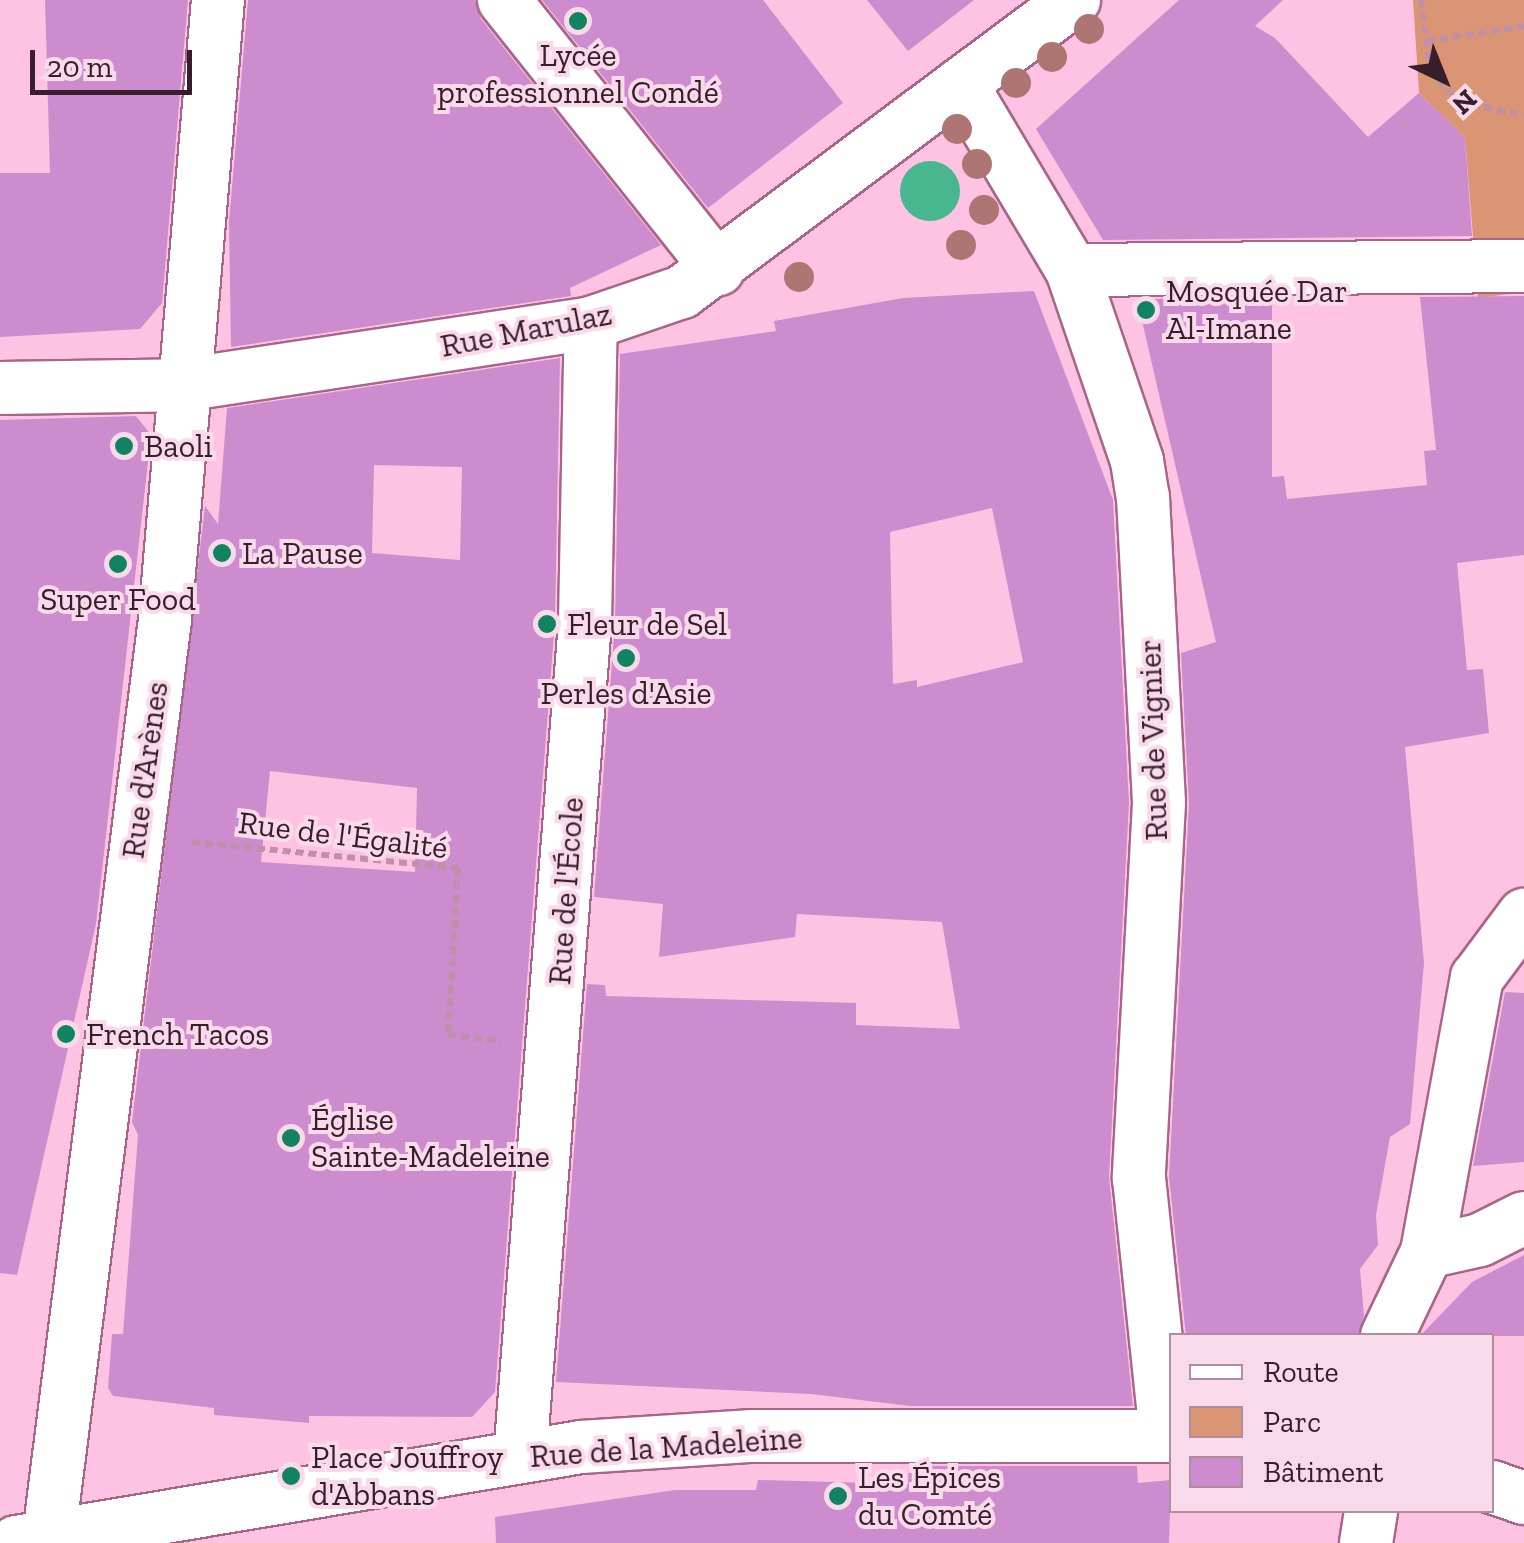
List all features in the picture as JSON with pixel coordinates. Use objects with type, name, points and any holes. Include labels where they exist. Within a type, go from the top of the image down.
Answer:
[{"type":"street","name":"Rue d'Arènes","points":[[36,1541],[165,619],[182,385],[218,0]]},
{"type":"street","points":[[504,0],[718,269]]},
{"type":"street","name":"Rue Marulaz","points":[[0,388],[182,385],[591,323],[682,292],[718,269],[1074,0]]},
{"type":"street","name":"Rue de Vignier","points":[[961,84],[1072,270],[1137,461],[1143,497],[1160,804],[1139,1178],[1169,1436]]},
{"type":"street","points":[[1072,270],[1524,266]]},
{"type":"street","name":"Rue de l'École","points":[[520,1458],[555,1048],[585,622],[591,323]]},
{"type":"street","points":[[1388,1333],[1427,1252],[1476,978],[1524,915]]},
{"type":"street","points":[[1427,1252],[1480,1240],[1524,1218]]},
{"type":"street","name":"Rue de la Madeleine","points":[[36,1541],[520,1458],[753,1436],[1169,1436]]},
{"type":"street","points":[[1494,1489],[1524,1498]]},
{"type":"street","points":[[1366,1543],[1370,1513]]},
{"type":"path","points":[[1420,0],[1430,71],[1460,102],[1524,115]]},
{"type":"path","points":[[1426,42],[1524,26]]},
{"type":"path","name":"Rue de l'Égalité","points":[[205,844],[458,868],[448,1035],[555,1048]]},
{"type":"green space","points":[[1413,0],[1524,0],[1524,292],[1478,298],[1465,138],[1419,93]]},
{"type":"shaded area","points":[[930,161],[951,170],[960,191],[951,212],[930,221],[909,212],[900,191],[909,170]]},
{"type":"building","points":[[45,0],[188,0],[162,303],[140,329],[0,337],[0,173],[50,173]]},
{"type":"building","points":[[248,0],[475,0],[481,19],[661,245],[570,288],[571,296],[231,347],[229,222]]},
{"type":"building","points":[[542,0],[763,0],[843,103],[708,208]]},
{"type":"building","points":[[867,0],[974,0],[908,51]]},
{"type":"building","points":[[1179,0],[1283,0],[1255,26],[1275,38],[1368,137],[1419,93],[1465,138],[1472,236],[1103,240],[1036,129]]},
{"type":"building","points":[[1034,291],[1113,500],[1129,803],[1109,1177],[1133,1406],[910,1406],[811,1394],[556,1382],[587,984],[605,985],[606,996],[856,1003],[856,1025],[960,1029],[942,922],[797,914],[795,937],[659,957],[663,904],[594,897],[615,623],[620,354],[776,331],[774,321],[903,298]],"holes":[[[992,508],[1023,662],[917,687],[917,680],[893,684],[890,532]]]},
{"type":"building","points":[[1524,296],[1524,555],[1457,563],[1467,670],[1483,669],[1489,733],[1405,747],[1424,963],[1410,1124],[1390,1137],[1376,1215],[1378,1245],[1360,1269],[1364,1316],[1359,1333],[1186,1333],[1169,1177],[1189,804],[1181,653],[1216,642],[1137,299],[1272,298],[1272,477],[1284,476],[1287,499],[1427,485],[1424,451],[1436,450],[1420,297]]},
{"type":"building","points":[[560,358],[555,621],[495,1392],[472,1417],[309,1416],[309,1423],[214,1415],[214,1408],[113,1396],[108,1388],[112,1334],[123,1334],[138,1135],[132,1122],[205,506],[218,524],[227,408]],"holes":[[[374,465],[462,467],[460,560],[372,553]],[[270,771],[417,788],[415,872],[261,862]]]},
{"type":"building","points":[[136,416],[151,435],[96,924],[17,1275],[0,1273],[0,420]]},
{"type":"building","points":[[1505,992],[1524,993],[1524,1162],[1473,1166]]},
{"type":"building","points":[[1524,1255],[1524,1336],[1423,1333],[1472,1282]]},
{"type":"building","points":[[909,1466],[1137,1466],[1138,1483],[1169,1480],[1169,1543],[496,1543],[495,1517],[675,1490],[756,1490],[758,1480],[908,1484]]},
{"type":"place","name":"Lycée professionnel Condé","points":[[578,21]]},
{"type":"place","name":"Mosquée Dar Al-Imane","points":[[1146,310]]},
{"type":"place","name":"Baoli","points":[[124,446]]},
{"type":"place","name":"La Pause","points":[[222,553]]},
{"type":"place","name":"Super Food","points":[[118,564]]},
{"type":"place","name":"Fleur de Sel","points":[[547,624]]},
{"type":"place","name":"Perles d'Asie","points":[[626,658]]},
{"type":"place","name":"French Tacos","points":[[66,1034]]},
{"type":"place","name":"Église Sainte-Madeleine","points":[[291,1138]]},
{"type":"place","name":"Place Jouffroy d'Abbans","points":[[291,1476]]},
{"type":"place","name":"Les Épices du Comté","points":[[838,1496]]}]
